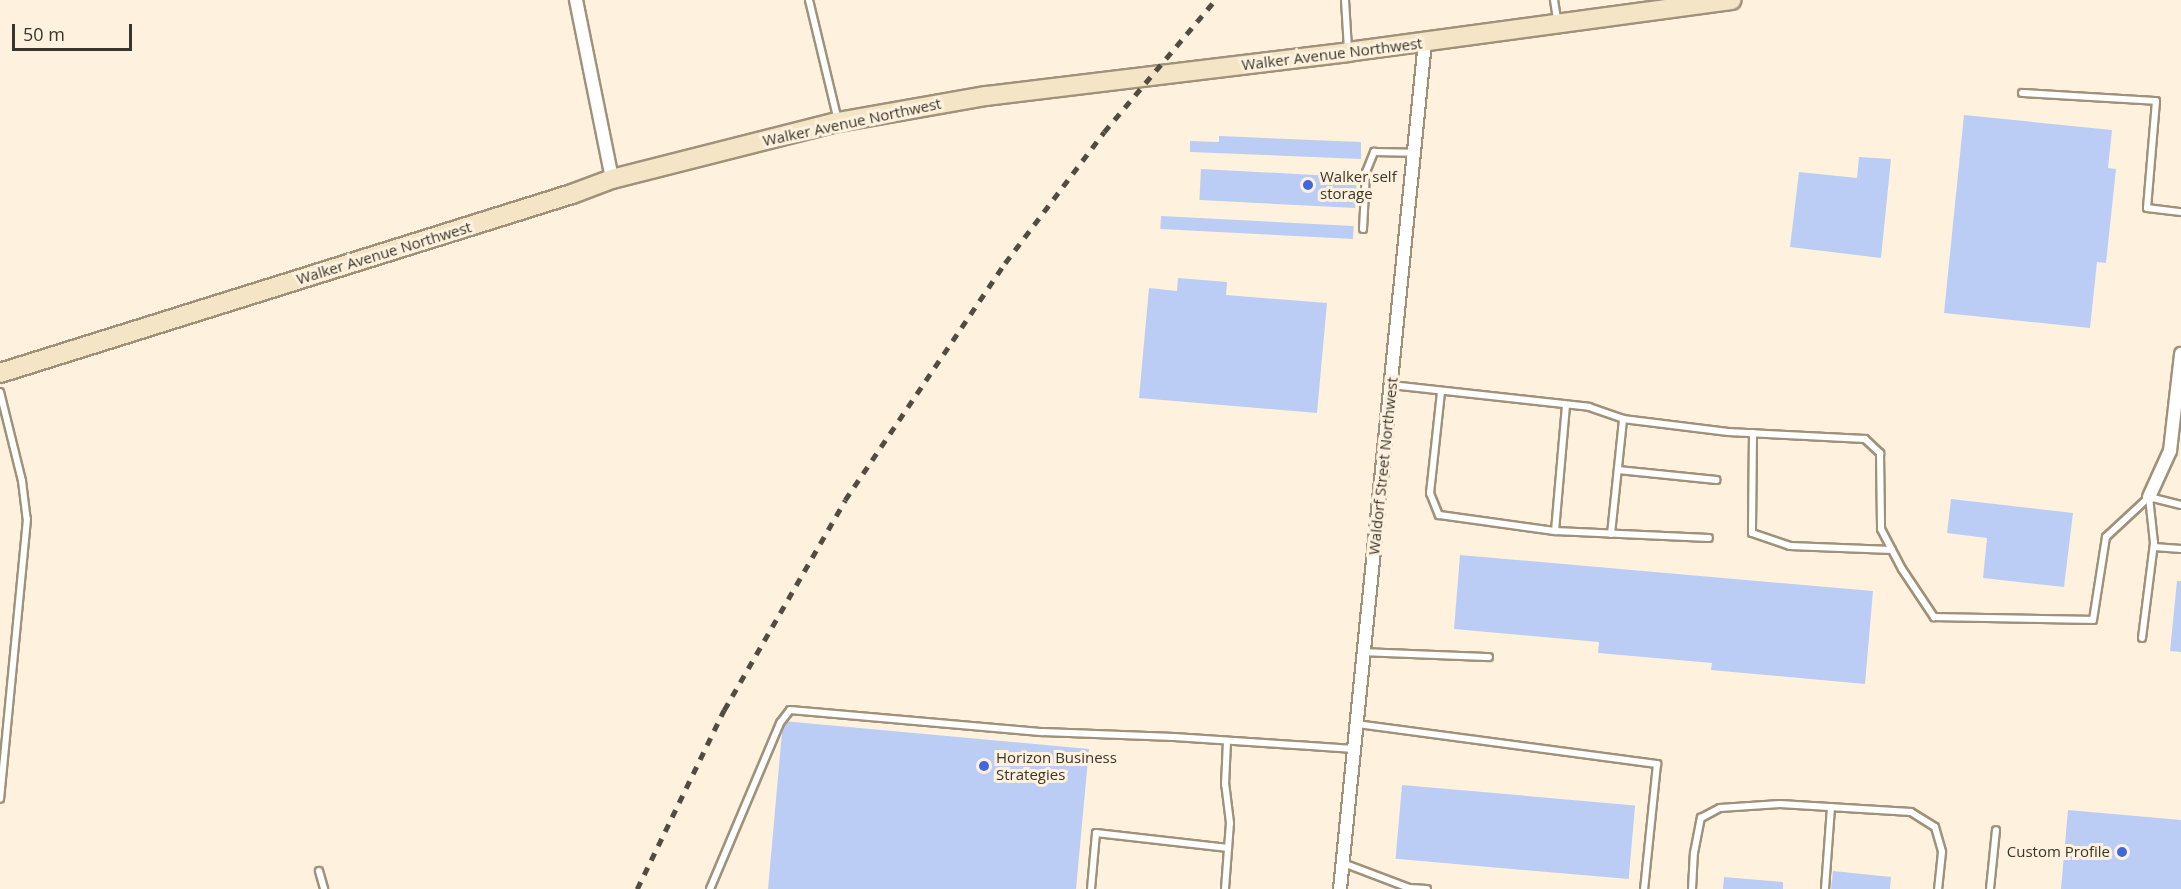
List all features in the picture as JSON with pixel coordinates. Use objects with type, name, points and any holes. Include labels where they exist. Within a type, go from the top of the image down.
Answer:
[{"type":"main road","name":"Walker Avenue Northwest","points":[[0,373],[572,194],[612,179],[838,122],[986,96],[1425,42],[1557,23],[1652,5],[1731,0]]},
{"type":"street","points":[[576,0],[612,179]]},
{"type":"street","name":"Waldorf Street Northwest","points":[[1340,889],[1425,42]]},
{"type":"street","points":[[2149,496],[2170,451],[2181,354]]},
{"type":"lane","points":[[809,0],[838,122]]},
{"type":"lane","points":[[1345,0],[1348,52]]},
{"type":"lane","points":[[1554,0],[1557,23]]},
{"type":"lane","points":[[2022,93],[2156,101],[2147,208],[2181,212]]},
{"type":"lane","points":[[1363,229],[1366,171],[1374,152],[1414,153]]},
{"type":"lane","points":[[1391,385],[1588,407],[1623,419],[1753,433],[1865,439],[1880,453],[1881,529],[1934,617],[2092,620],[2106,537],[2149,496]]},
{"type":"lane","points":[[0,392],[22,481],[27,519],[0,799]]},
{"type":"lane","points":[[1441,392],[1430,493],[1439,515],[1555,531],[1710,538]]},
{"type":"lane","points":[[1555,531],[1566,405]]},
{"type":"lane","points":[[1611,534],[1623,419]]},
{"type":"lane","points":[[1753,433],[1752,534],[1790,546],[1892,550]]},
{"type":"lane","points":[[1618,470],[1716,480]]},
{"type":"lane","points":[[2149,496],[2181,505]]},
{"type":"lane","points":[[2142,638],[2154,546],[2149,496]]},
{"type":"lane","points":[[2154,546],[2181,549]]},
{"type":"lane","points":[[1364,652],[1489,657]]},
{"type":"lane","points":[[710,889],[780,723],[790,710],[1043,732],[1354,749]]},
{"type":"lane","points":[[1357,724],[1657,764],[1644,889]]},
{"type":"lane","points":[[1225,889],[1230,824],[1224,784],[1227,741]]},
{"type":"lane","points":[[1692,889],[1694,853],[1701,818],[1720,808],[1780,804],[1911,812],[1935,827],[1942,852],[1938,889]]},
{"type":"lane","points":[[1825,889],[1831,807]]},
{"type":"lane","points":[[1990,889],[1996,830]]},
{"type":"lane","points":[[1091,889],[1096,833],[1228,848]]},
{"type":"lane","points":[[1342,863],[1409,888],[1427,889]]},
{"type":"lane","points":[[319,871],[324,889]]},
{"type":"building","points":[[1964,115],[2112,130],[2108,168],[2116,169],[2106,263],[2097,262],[2090,328],[1944,313]]},
{"type":"building","points":[[1219,136],[1361,142],[1361,159],[1190,152],[1190,141],[1219,142]]},
{"type":"building","points":[[1859,157],[1891,159],[1881,258],[1790,247],[1799,172],[1857,178]]},
{"type":"building","points":[[1201,169],[1357,177],[1355,208],[1199,200]]},
{"type":"building","points":[[1161,216],[1354,226],[1353,239],[1160,229]]},
{"type":"building","points":[[1178,278],[1227,282],[1226,295],[1327,303],[1317,413],[1139,398],[1149,288],[1177,291]]},
{"type":"building","points":[[1951,499],[2073,513],[2064,587],[1983,578],[1987,538],[1947,533]]},
{"type":"building","points":[[1460,555],[1873,591],[1865,684],[1711,670],[1712,663],[1598,653],[1599,642],[1454,629]]},
{"type":"building","points":[[2177,581],[2181,581],[2181,652],[2170,651]]},
{"type":"building","points":[[783,721],[1089,749],[1076,889],[768,889]]},
{"type":"building","points":[[1402,785],[1635,805],[1629,879],[1396,859]]},
{"type":"building","name":"Custom Profile","points":[[2068,810],[2181,820],[2181,889],[2061,889]]},
{"type":"building","points":[[1833,871],[1891,877],[1890,889],[1831,889]]},
{"type":"building","points":[[1724,877],[1783,882],[1783,889],[1723,889]]},
{"type":"railway","points":[[637,889],[724,710],[845,500],[1005,263],[1104,132],[1215,0]]},
{"type":"place","name":"Walker self storage","points":[[1308,185]]},
{"type":"place","name":"Horizon Business Strategies","points":[[984,766]]},
{"type":"place","name":"Custom Profile","points":[[2122,852]]}]
